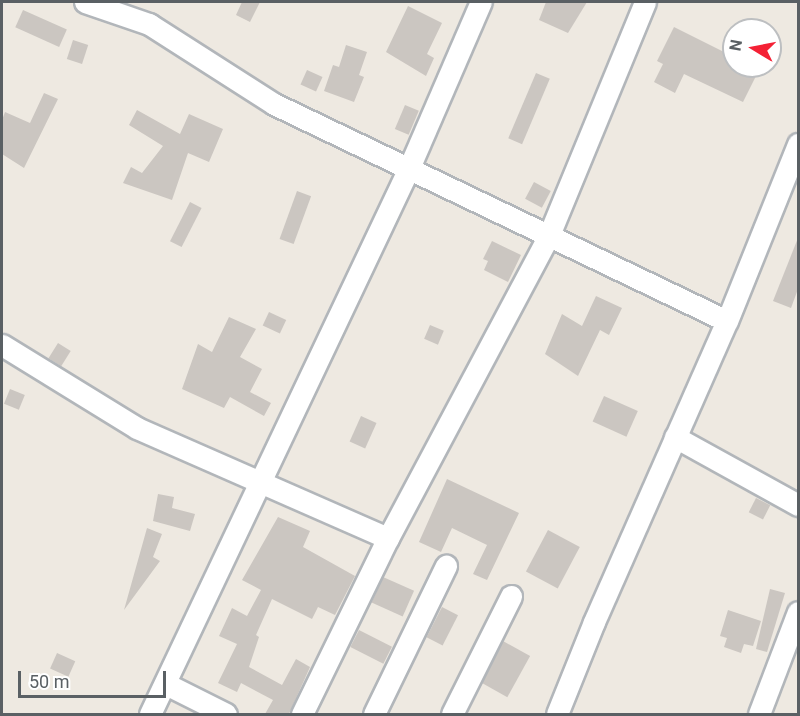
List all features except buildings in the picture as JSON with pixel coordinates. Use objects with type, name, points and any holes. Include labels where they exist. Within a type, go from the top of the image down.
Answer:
[{"type":"street","points":[[85,2],[149,24],[274,104],[727,321]]},
{"type":"street","points":[[150,714],[409,168],[481,2]]},
{"type":"street","points":[[302,714],[388,538],[549,235],[645,2]]},
{"type":"street","points":[[557,714],[727,321],[798,144]]},
{"type":"street","points":[[2,345],[137,428],[388,538]]},
{"type":"street","points":[[675,437],[798,505]]},
{"type":"street","points":[[374,714],[446,566]]},
{"type":"street","points":[[452,714],[511,596]]},
{"type":"street","points":[[759,714],[798,612]]},
{"type":"street","points":[[165,684],[226,714]]}]
